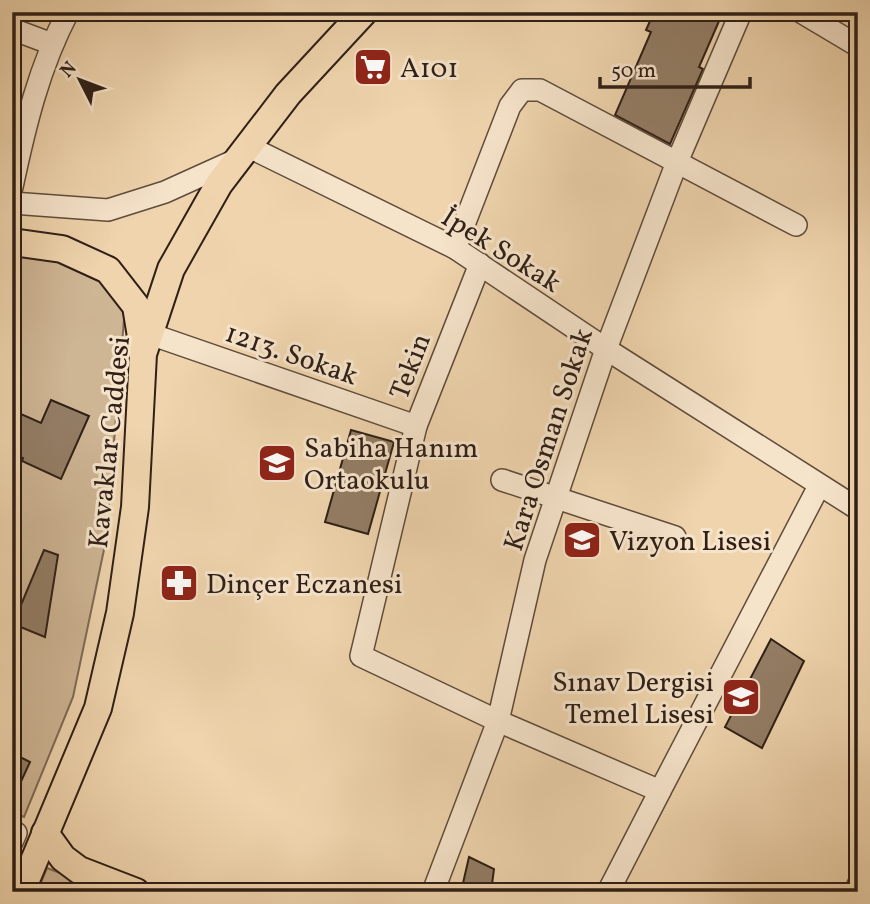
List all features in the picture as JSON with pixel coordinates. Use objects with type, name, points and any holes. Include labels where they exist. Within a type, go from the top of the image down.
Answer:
[{"type":"main road","name":"Kavaklar Caddesi","points":[[21,892],[98,708],[120,613],[135,507],[147,344],[170,269],[219,184],[243,152],[288,94],[364,12]]},
{"type":"main road","points":[[12,242],[62,249],[108,270],[136,306],[147,344]]},
{"type":"main road","points":[[42,841],[79,870],[136,892]]},
{"type":"street","points":[[12,187],[27,119],[52,44],[68,12]]},
{"type":"street","name":"Kara Osman Sokak","points":[[433,892],[498,721],[535,560],[606,349],[677,162],[741,12]]},
{"type":"street","points":[[801,12],[858,46]]},
{"type":"street","points":[[12,29],[52,44]]},
{"type":"street","points":[[455,248],[510,106],[522,90],[540,90],[796,225]]},
{"type":"street","points":[[12,203],[108,210],[165,192],[226,165],[243,152]]},
{"type":"street","name":"İpek Sokak","points":[[243,152],[455,248],[606,349],[858,509]]},
{"type":"street","name":"Tekin","points":[[480,264],[416,426],[360,656],[498,721]]},
{"type":"street","name":"1213. Sokak","points":[[147,344],[416,426]]},
{"type":"street","points":[[502,480],[675,537]]},
{"type":"street","points":[[608,892],[819,486]]},
{"type":"street","points":[[498,721],[660,791]]},
{"type":"street","points":[[12,831],[16,833],[12,842]]},
{"type":"street","points":[[855,892],[858,884]]},
{"type":"shaded area","points":[[12,253],[67,257],[97,278],[125,307],[106,540],[73,697],[24,817],[12,812]]},
{"type":"shaded area","points":[[47,868],[110,892],[37,892]]},
{"type":"building","points":[[654,12],[723,12],[699,67],[703,69],[670,144],[615,115],[651,32],[646,30]]},
{"type":"building","points":[[51,400],[89,416],[61,479],[12,454],[12,410],[41,423]]},
{"type":"building","points":[[351,430],[394,442],[368,534],[325,522]]},
{"type":"building","points":[[44,550],[58,555],[45,637],[13,624]]},
{"type":"building","points":[[771,639],[804,661],[762,748],[725,727]]},
{"type":"building","points":[[12,753],[30,762],[12,801]]},
{"type":"building","points":[[469,857],[494,869],[491,892],[461,892]]},
{"type":"place","name":"A101","points":[[373,67]]},
{"type":"place","name":"Sabiha Hanım Ortaokulu","points":[[277,463]]},
{"type":"place","name":"Vizyon Lisesi","points":[[582,540]]},
{"type":"place","name":"Dinçer Eczanesi","points":[[179,583]]},
{"type":"place","name":"Sınav Dergisi Temel Lisesi","points":[[741,697]]}]
